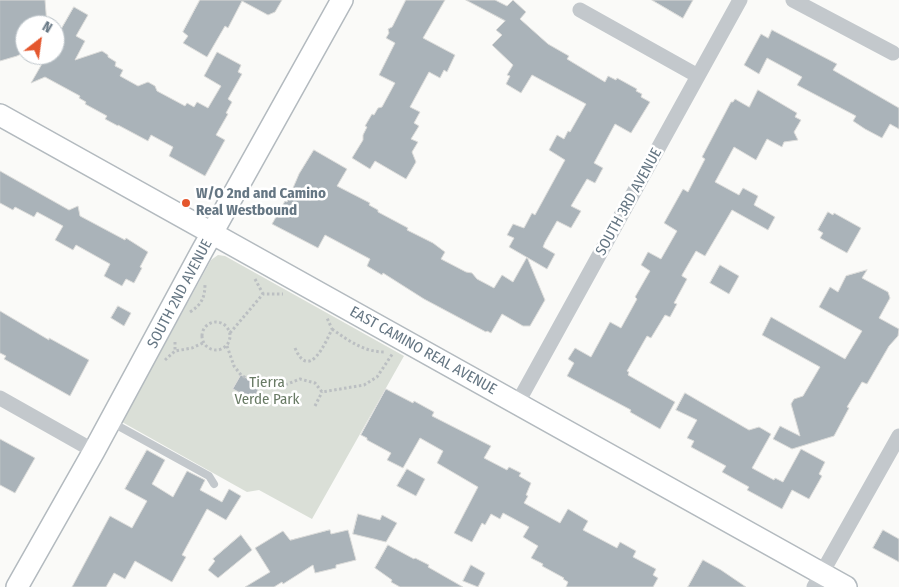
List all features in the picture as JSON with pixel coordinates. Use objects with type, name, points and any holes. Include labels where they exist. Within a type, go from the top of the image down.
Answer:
[{"type":"street","name":"SOUTH 2ND AVENUE","points":[[17,587],[111,422],[212,233],[342,0]]},
{"type":"street","name":"SOUTH 3RD AVENUE","points":[[517,404],[740,0]]},
{"type":"street","points":[[793,0],[893,54]]},
{"type":"street","points":[[580,10],[698,76]]},
{"type":"street","name":"EAST CAMINO REAL AVENUE","points":[[0,116],[517,404],[818,580],[846,587]]},
{"type":"street","points":[[0,398],[94,451]]},
{"type":"street","points":[[818,580],[899,436]]},
{"type":"lane","points":[[111,422],[209,476],[214,484]]},
{"type":"path","points":[[289,294],[263,294],[230,333],[227,346],[234,366],[241,375],[260,386],[285,385],[300,379],[315,383],[322,392]]},
{"type":"path","points":[[322,392],[364,385],[377,377],[393,352],[375,352],[354,344],[332,329],[324,313]]},
{"type":"path","points":[[227,346],[214,350],[206,346],[203,343],[202,333],[207,325],[216,322],[225,325],[230,333]]},
{"type":"path","points":[[295,348],[299,358],[302,360],[308,361],[315,358],[325,345],[332,329]]},
{"type":"path","points":[[163,363],[175,351],[192,348],[203,343]]},
{"type":"path","points":[[315,406],[322,392]]},
{"type":"green space","name":"Tierra Verde Park","points":[[218,255],[225,256],[404,356],[312,519],[259,490],[247,492],[122,422],[211,260]]},
{"type":"building","points":[[0,0],[45,0],[46,15],[15,15],[15,57],[0,61]]},
{"type":"building","points":[[200,0],[282,0],[275,12],[268,15],[242,1],[228,28],[225,26],[207,57],[183,43],[188,36],[183,32]]},
{"type":"building","points":[[406,0],[445,0],[423,38],[455,55],[447,72],[444,70],[440,78],[429,72],[410,107],[420,112],[414,123],[419,126],[411,139],[418,142],[412,152],[416,162],[406,179],[375,161],[370,169],[352,158],[363,140],[367,127],[365,126],[372,114],[374,115],[378,108],[382,107],[395,83],[379,75],[395,43],[386,38],[389,33],[388,29],[392,27]]},
{"type":"building","points":[[466,0],[495,0],[507,6],[513,0],[526,12],[520,19],[548,44],[569,56],[567,59],[605,82],[608,76],[616,80],[617,78],[637,89],[636,91],[642,94],[641,97],[650,102],[631,133],[615,124],[594,163],[603,168],[595,183],[587,179],[571,206],[581,211],[571,228],[557,221],[545,242],[543,247],[555,254],[547,269],[509,247],[514,238],[507,235],[513,224],[524,228],[532,213],[535,215],[565,160],[549,150],[557,135],[564,139],[568,131],[570,132],[586,104],[532,75],[521,93],[506,84],[510,76],[507,75],[513,65],[492,45],[502,35],[496,30],[505,21]]},
{"type":"building","points":[[652,0],[693,0],[683,18]]},
{"type":"building","points":[[74,7],[88,15],[76,36],[85,41],[75,60],[102,51],[116,62],[115,66],[123,70],[120,76],[138,86],[148,82],[155,86],[157,91],[185,106],[187,103],[194,107],[197,102],[208,108],[221,86],[204,76],[217,52],[241,65],[238,72],[242,74],[228,99],[232,102],[226,113],[228,114],[216,135],[225,140],[205,176],[169,156],[173,147],[151,135],[148,141],[105,119],[107,116],[85,104],[86,102],[79,98],[80,96],[45,77],[31,83],[41,65],[65,65],[65,23]]},
{"type":"building","points":[[772,30],[837,64],[833,70],[899,108],[899,129],[890,124],[882,138],[865,129],[853,121],[856,116],[797,85],[802,77],[767,58],[759,74],[744,65],[761,34],[768,38]]},
{"type":"building","points":[[758,90],[797,113],[795,117],[801,120],[794,132],[798,140],[784,142],[782,147],[767,139],[756,160],[734,147],[715,182],[739,195],[743,188],[758,196],[754,205],[775,217],[768,230],[732,210],[705,256],[696,251],[682,275],[687,279],[674,303],[677,304],[670,317],[665,315],[651,338],[647,336],[627,371],[629,372],[628,375],[675,402],[660,429],[630,412],[631,410],[567,376],[574,363],[568,359],[575,348],[591,357],[610,322],[621,328],[637,299],[635,297],[650,271],[641,265],[648,252],[661,259],[677,231],[664,223],[683,189],[688,192],[705,159],[702,157],[731,102],[735,99],[749,107]]},
{"type":"building","points":[[314,150],[347,169],[337,186],[370,203],[369,205],[378,210],[378,212],[433,243],[445,252],[441,259],[466,272],[472,273],[477,279],[494,288],[502,275],[513,282],[527,257],[545,300],[530,326],[523,326],[502,314],[491,333],[486,332],[424,299],[383,273],[382,275],[367,266],[370,259],[325,235],[318,248],[272,224],[285,201],[287,202],[299,174]]},
{"type":"building","points":[[0,171],[69,210],[78,206],[80,216],[125,240],[126,238],[148,252],[134,283],[126,279],[122,286],[104,276],[110,264],[76,245],[73,250],[55,240],[63,226],[37,212],[34,217],[15,207],[13,210],[0,203]]},
{"type":"building","points":[[828,212],[833,215],[834,213],[861,228],[847,253],[820,238],[823,233],[818,230]]},
{"type":"building","points":[[720,265],[739,276],[729,294],[710,283]]},
{"type":"building","points":[[867,270],[862,278],[888,292],[890,298],[879,318],[899,329],[898,336],[889,346],[867,384],[862,382],[847,407],[849,408],[834,436],[792,449],[773,439],[780,426],[800,436],[791,404],[794,399],[803,396],[820,367],[762,335],[771,317],[845,359],[862,331],[819,307],[830,287],[838,292],[846,276]]},
{"type":"building","points":[[118,306],[131,313],[124,326],[111,318]]},
{"type":"building","points":[[0,311],[49,340],[49,338],[89,360],[70,396],[4,359],[6,356],[0,353]]},
{"type":"building","points":[[241,375],[260,386],[253,400],[233,389]]},
{"type":"building","points":[[386,389],[413,403],[414,401],[434,412],[432,416],[491,446],[484,458],[507,470],[509,467],[521,473],[519,476],[531,483],[524,503],[560,523],[568,509],[588,521],[583,530],[617,548],[620,542],[636,551],[633,557],[656,569],[653,575],[658,578],[653,587],[566,587],[568,582],[564,578],[531,558],[538,546],[523,537],[529,527],[503,513],[500,519],[491,514],[485,525],[482,523],[472,542],[454,533],[478,487],[437,463],[443,451],[420,438],[403,468],[387,460],[391,453],[361,435]]},
{"type":"building","points":[[685,393],[749,430],[759,427],[771,434],[752,468],[774,480],[775,478],[783,482],[801,449],[825,462],[819,474],[822,476],[809,499],[792,490],[782,509],[747,490],[749,487],[722,472],[726,466],[691,447],[694,441],[687,438],[697,420],[676,410]]},
{"type":"building","points":[[0,439],[35,458],[15,493],[0,485]]},
{"type":"building","points":[[147,450],[165,460],[152,484],[173,497],[187,471],[205,480],[200,490],[222,502],[229,489],[241,496],[226,520],[207,509],[182,555],[186,557],[172,582],[135,561],[125,579],[114,573],[106,587],[72,587],[110,516],[132,528],[147,501],[125,489]]},
{"type":"building","points":[[407,469],[425,479],[416,496],[397,486]]},
{"type":"building","points":[[358,514],[380,520],[382,515],[397,523],[386,542],[353,534]]},
{"type":"building","points":[[330,530],[331,534],[348,530],[356,560],[336,565],[336,568],[315,573],[313,565],[283,584],[282,582],[274,587],[245,587],[270,572],[255,548],[283,531],[290,540]]},
{"type":"building","points":[[883,530],[899,539],[899,562],[873,548]]},
{"type":"building","points":[[241,535],[252,550],[218,578],[208,570],[215,561],[213,559]]},
{"type":"building","points":[[388,545],[429,565],[428,567],[463,587],[400,587],[391,582],[392,580],[375,568]]},
{"type":"building","points":[[703,560],[721,570],[746,587],[688,587]]},
{"type":"building","points":[[471,565],[485,573],[478,587],[463,581]]},
{"type":"place","name":"W/O 2nd and Camino Real Westbound","points":[[186,203]]}]
